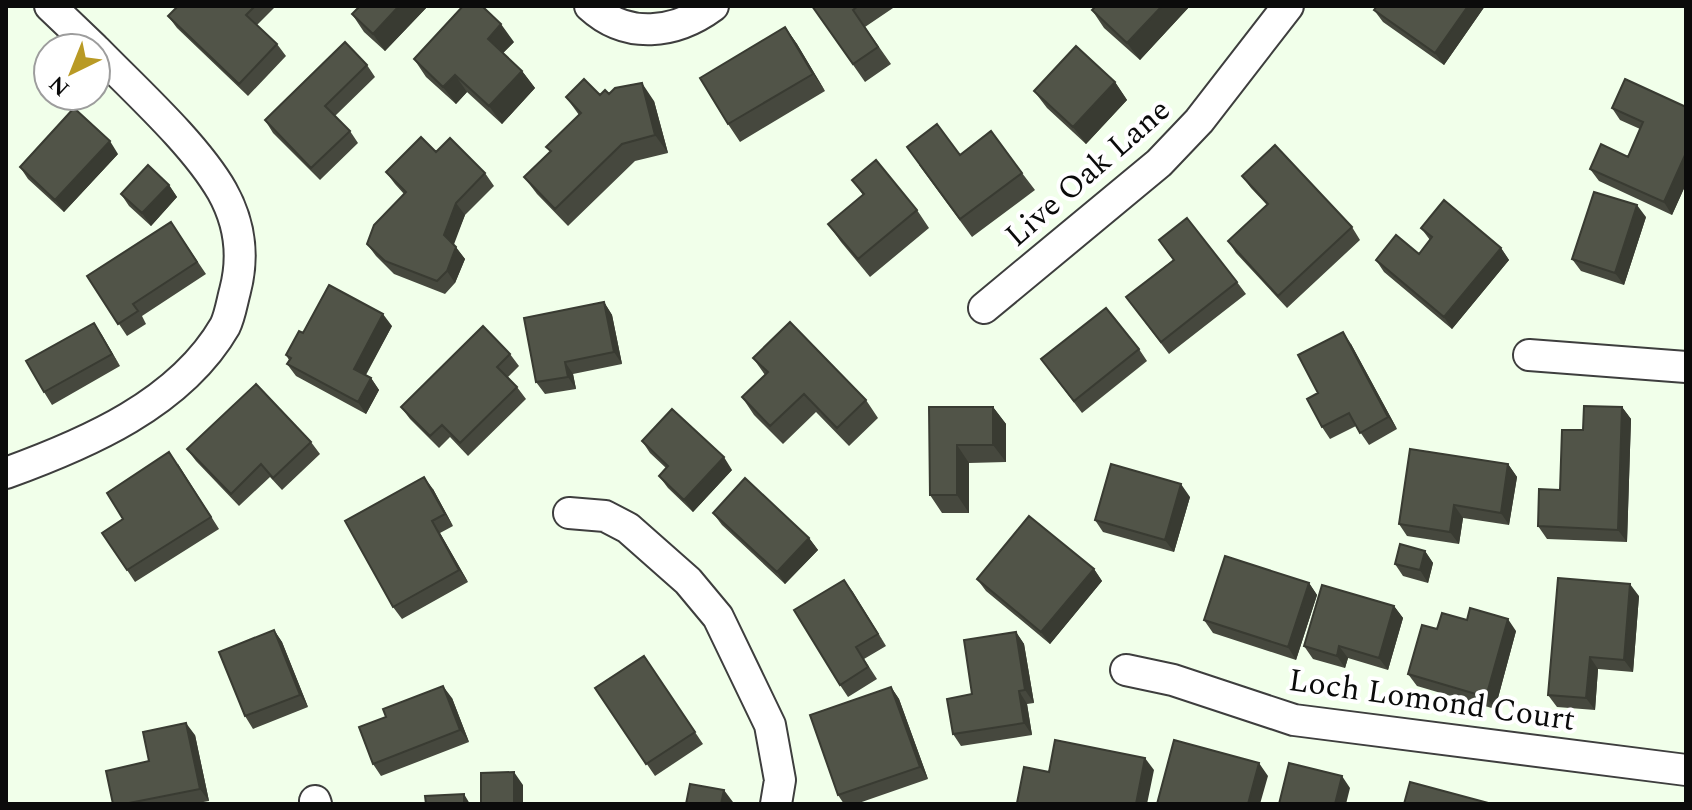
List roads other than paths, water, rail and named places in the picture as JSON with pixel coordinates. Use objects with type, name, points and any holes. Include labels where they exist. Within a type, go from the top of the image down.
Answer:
[{"type":"street","points":[[50,6],[77,32]]},
{"type":"street","points":[[590,6],[605,19],[629,27],[657,29],[685,25],[713,6]]},
{"type":"street","name":"Live Oak Lane","points":[[984,308],[1159,163],[1199,121],[1288,6]]},
{"type":"street","points":[[6,473],[120,424],[164,393],[206,354],[227,323],[242,265],[241,244],[223,192],[169,124],[112,66]]},
{"type":"street","points":[[1529,355],[1686,367]]},
{"type":"street","points":[[569,513],[605,516],[628,528],[688,581],[718,617],[770,725],[780,780],[776,804]]},
{"type":"street","name":"Loch Lomond Court","points":[[1126,670],[1173,680],[1294,720],[1686,770]]}]
